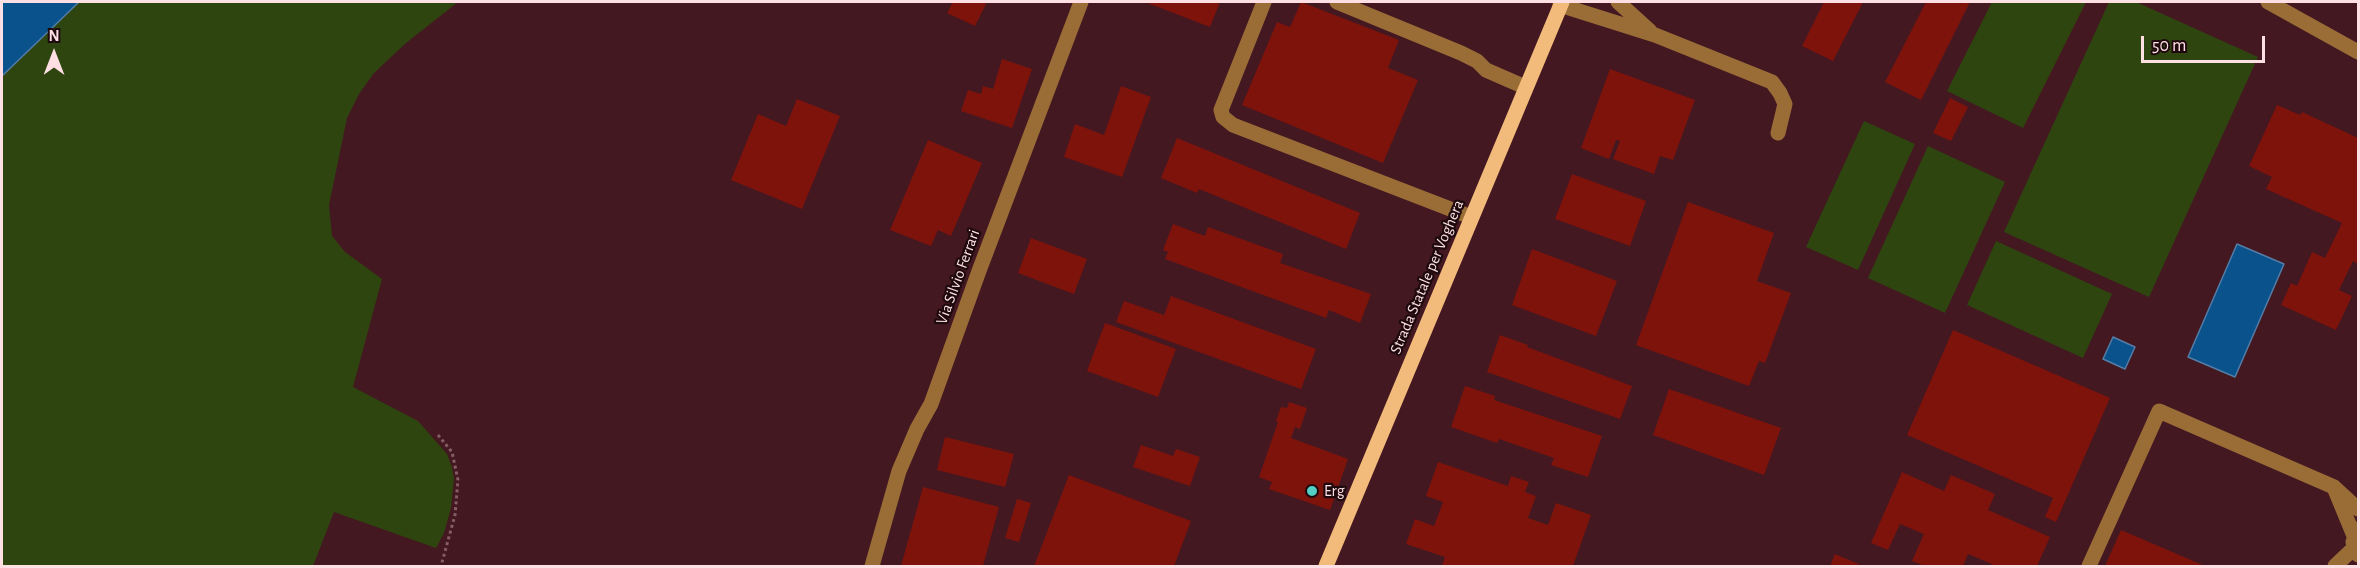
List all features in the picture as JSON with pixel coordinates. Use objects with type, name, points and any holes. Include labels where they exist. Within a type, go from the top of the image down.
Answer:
[{"type":"main road","name":"Strada Statale per Voghera","points":[[1326,567],[1561,3]]},
{"type":"street","name":"Via Silvio Ferrari","points":[[872,567],[899,471],[917,429],[931,404],[1081,2]]},
{"type":"street","points":[[1264,2],[1221,110],[1223,117],[1233,125],[1471,217]]},
{"type":"street","points":[[1337,2],[1469,57],[1482,64],[1486,70],[1525,87]]},
{"type":"street","points":[[1618,2],[1655,35]]},
{"type":"street","points":[[2268,2],[2358,52]]},
{"type":"street","points":[[1561,3],[1655,35],[1773,82],[1785,104],[1778,134]]},
{"type":"street","points":[[2089,567],[2159,411],[2334,488],[2358,508]]},
{"type":"street","points":[[2334,488],[2356,542],[2335,567]]},
{"type":"street","points":[[2354,567],[2358,565]]},
{"type":"path","points":[[438,435],[452,452],[458,480],[455,515],[441,567]]},
{"type":"green space","points":[[79,2],[458,2],[406,43],[374,73],[359,94],[347,118],[329,205],[332,236],[345,252],[382,279],[353,387],[418,421],[447,454],[452,467],[454,479],[451,508],[444,533],[436,548],[334,512],[313,566],[2,566],[2,76]]},
{"type":"green space","points":[[1992,2],[2086,2],[2023,128],[1947,91]]},
{"type":"green space","points":[[2109,2],[2136,2],[2258,57],[2149,297],[2004,232]]},
{"type":"green space","points":[[1864,121],[1915,144],[1858,270],[1806,247]]},
{"type":"green space","points":[[1928,146],[2005,182],[1945,313],[1868,278]]},
{"type":"green space","points":[[1996,241],[2112,294],[2083,358],[1967,305]]},
{"type":"water","points":[[2,2],[79,2],[2,76]]},
{"type":"water","points":[[2237,244],[2284,264],[2235,377],[2188,357]]},
{"type":"water","points":[[2113,337],[2135,347],[2125,369],[2103,359]]},
{"type":"building","points":[[953,2],[987,2],[975,26],[947,13]]},
{"type":"building","points":[[1145,2],[1220,2],[1210,27]]},
{"type":"building","points":[[1301,2],[1399,40],[1388,68],[1418,80],[1383,163],[1242,105],[1277,22],[1290,27]]},
{"type":"building","points":[[1824,2],[1863,2],[1833,61],[1802,46]]},
{"type":"building","points":[[1926,2],[1970,2],[1921,100],[1885,82]]},
{"type":"building","points":[[1002,59],[1032,69],[1012,128],[961,111],[968,90],[981,94],[983,86],[993,89]]},
{"type":"building","points":[[1610,69],[1695,100],[1673,160],[1660,156],[1654,174],[1613,159],[1620,141],[1616,140],[1609,159],[1581,148]]},
{"type":"building","points":[[1121,86],[1151,97],[1122,177],[1064,157],[1075,124],[1104,135]]},
{"type":"building","points":[[1950,98],[1968,107],[1951,141],[1933,133]]},
{"type":"building","points":[[797,99],[840,116],[802,209],[731,180],[758,114],[786,126]]},
{"type":"building","points":[[2277,105],[2300,115],[2302,112],[2358,138],[2358,264],[2353,261],[2339,290],[2352,296],[2336,330],[2281,305],[2291,283],[2297,286],[2312,252],[2325,258],[2342,223],[2266,189],[2272,177],[2249,166]]},
{"type":"building","points":[[1177,138],[1360,213],[1346,249],[1199,189],[1197,193],[1161,178]]},
{"type":"building","points":[[928,140],[982,163],[951,236],[938,230],[931,246],[890,230]]},
{"type":"building","points":[[1572,174],[1646,201],[1630,246],[1555,219]]},
{"type":"building","points":[[1688,202],[1774,233],[1757,281],[1791,293],[1765,363],[1759,361],[1749,386],[1636,345]]},
{"type":"building","points":[[1173,224],[1205,236],[1208,227],[1283,254],[1280,263],[1371,294],[1360,323],[1329,310],[1326,318],[1165,259],[1168,252],[1163,250]]},
{"type":"building","points":[[1031,238],[1087,259],[1074,294],[1018,273]]},
{"type":"building","points":[[1532,249],[1617,281],[1596,336],[1512,305]]},
{"type":"building","points":[[1171,296],[1316,349],[1301,389],[1116,322],[1124,301],[1164,315]]},
{"type":"building","points":[[1105,323],[1176,349],[1158,397],[1087,371]]},
{"type":"building","points":[[1953,330],[2110,398],[2056,522],[2045,517],[2053,498],[1907,435]]},
{"type":"building","points":[[1500,335],[1632,386],[1620,419],[1487,372]]},
{"type":"building","points":[[1465,386],[1495,396],[1494,400],[1602,436],[1588,477],[1551,465],[1554,458],[1499,439],[1497,443],[1451,427]]},
{"type":"building","points":[[1669,389],[1781,428],[1764,475],[1653,435]]},
{"type":"building","points":[[1289,402],[1307,408],[1300,429],[1295,427],[1291,438],[1348,459],[1330,510],[1269,489],[1272,482],[1259,477],[1281,407],[1287,408]]},
{"type":"building","points":[[945,437],[1014,454],[1005,487],[937,470]]},
{"type":"building","points":[[1141,445],[1173,456],[1176,449],[1200,457],[1190,486],[1133,467]]},
{"type":"building","points":[[1438,462],[1508,486],[1511,476],[1529,482],[1525,492],[1536,496],[1528,518],[1548,525],[1556,503],[1591,515],[1573,566],[1442,566],[1445,557],[1406,544],[1415,519],[1434,526],[1443,502],[1426,496]]},
{"type":"building","points":[[1902,472],[1944,491],[1951,475],[1995,494],[1988,510],[2050,537],[2037,566],[1991,566],[1992,564],[1968,554],[1963,566],[1925,566],[1912,561],[1924,534],[1900,524],[1888,550],[1871,543]]},
{"type":"building","points":[[1069,475],[1191,521],[1174,566],[1034,566]]},
{"type":"building","points":[[923,487],[999,507],[983,566],[901,566]]},
{"type":"building","points":[[1017,499],[1031,503],[1019,542],[1005,538]]},
{"type":"building","points":[[2121,530],[2205,566],[2105,566]]},
{"type":"building","points":[[1835,554],[1863,566],[1830,566]]},
{"type":"place","name":"Erg","points":[[1312,491]]}]
